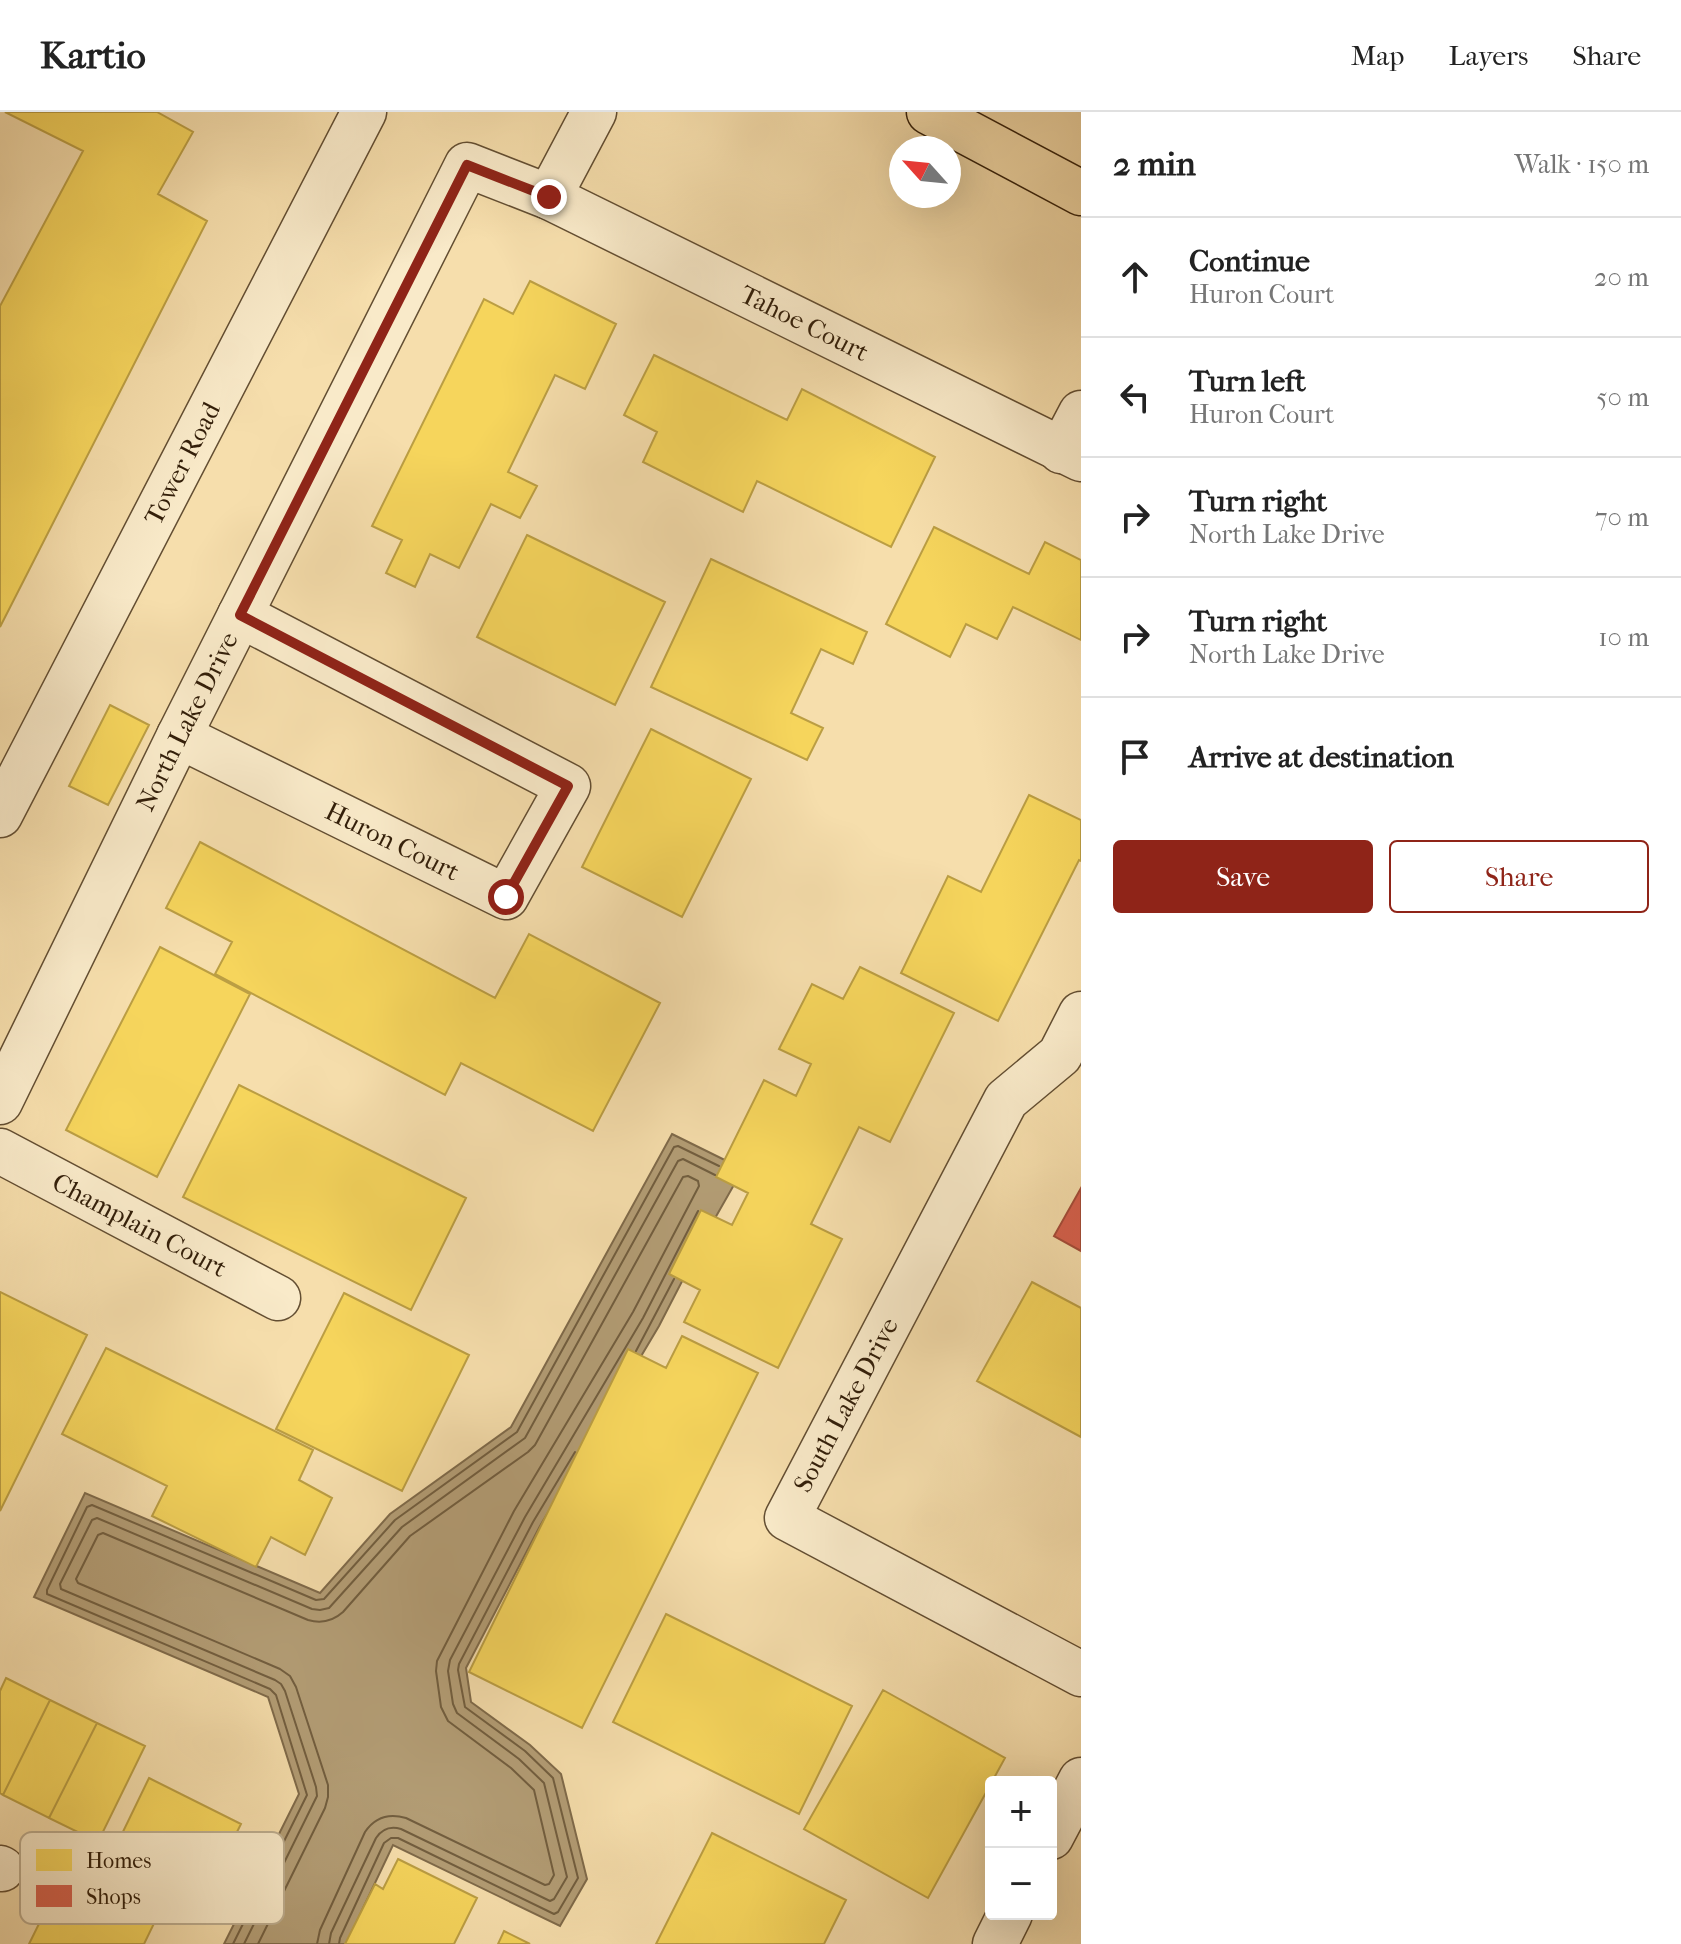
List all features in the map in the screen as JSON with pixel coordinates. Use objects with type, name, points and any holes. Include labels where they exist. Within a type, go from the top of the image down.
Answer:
[{"type":"main road","points":[[929,112],[1081,193]]},
{"type":"street","name":"Tower Road","points":[[0,815],[364,112]]},
{"type":"street","points":[[549,197],[594,112]]},
{"type":"street","name":"North Lake Drive","points":[[0,1102],[179,736],[467,165],[549,197]]},
{"type":"street","name":"Tahoe Court","points":[[549,197],[1074,441]]},
{"type":"street","name":"Huron Court","points":[[179,736],[506,897],[568,786],[240,615]]},
{"type":"street","name":"South Lake Drive","points":[[1081,1014],[1060,1055],[1006,1100],[787,1518],[1081,1674]]},
{"type":"street","name":"Champlain Court","points":[[0,1151],[278,1298]]},
{"type":"street","points":[[1057,1826],[1081,1780]]},
{"type":"street","points":[[995,1944],[1007,1920]]},
{"type":"water","points":[[672,1134],[743,1169],[659,1326],[540,1526],[466,1668],[471,1702],[530,1745],[561,1774],[587,1879],[560,1926],[393,1845],[346,1944],[224,1944],[234,1924],[284,1924],[284,1832],[280,1832],[299,1794],[268,1697],[34,1597],[85,1493],[320,1593],[390,1514],[511,1427]]},
{"type":"building: Homes","points":[[5,112],[157,112],[193,132],[158,194],[207,221],[0,627],[0,306],[83,151]]},
{"type":"building: Homes","points":[[530,281],[616,324],[585,389],[555,375],[508,472],[537,486],[520,518],[491,504],[459,568],[430,554],[415,587],[386,573],[402,540],[372,526],[484,299],[513,314]]},
{"type":"building: Homes","points":[[654,355],[787,420],[802,389],[935,457],[891,547],[757,481],[743,512],[643,462],[657,432],[624,415]]},
{"type":"building: Homes","points":[[934,527],[1029,574],[1045,542],[1081,560],[1081,640],[1013,607],[997,639],[966,624],[950,657],[886,624]]},
{"type":"building: Homes","points":[[527,535],[665,602],[615,705],[477,637]]},
{"type":"building: Homes","points":[[711,559],[867,632],[853,664],[821,649],[791,713],[823,728],[807,760],[651,687]]},
{"type":"building: Homes","points":[[110,705],[149,725],[108,805],[69,786]]},
{"type":"building: Homes","points":[[651,729],[751,779],[682,917],[582,867]]},
{"type":"building: Homes","points":[[1029,795],[1081,820],[1081,861],[998,1021],[901,973],[948,876],[981,892]]},
{"type":"building: Homes","points":[[200,842],[495,998],[529,934],[660,1003],[593,1131],[461,1063],[445,1095],[215,974],[232,942],[166,908]]},
{"type":"building: Homes","points":[[160,947],[250,994],[157,1177],[66,1130]]},
{"type":"building: Homes","points":[[860,967],[954,1013],[890,1142],[859,1127],[811,1224],[842,1239],[778,1368],[684,1322],[700,1290],[669,1274],[701,1210],[732,1225],[748,1193],[716,1177],[764,1080],[796,1096],[811,1064],[779,1049],[812,984],[843,999]]},
{"type":"building: Homes","points":[[239,1085],[466,1198],[411,1310],[183,1197]]},
{"type":"building: Homes","points":[[1032,1282],[1081,1308],[1081,1437],[977,1381]]},
{"type":"building: Homes","points":[[0,1292],[87,1335],[0,1511]]},
{"type":"building: Homes","points":[[344,1293],[469,1355],[402,1491],[276,1429]]},
{"type":"building: Homes","points":[[682,1336],[758,1373],[582,1728],[469,1672],[628,1349],[666,1368]]},
{"type":"building: Homes","points":[[106,1348],[313,1450],[299,1480],[332,1498],[305,1555],[271,1537],[256,1567],[152,1516],[167,1486],[62,1434]]},
{"type":"building: Homes","points":[[666,1614],[852,1706],[799,1814],[613,1722]]},
{"type":"building: Homes","points":[[6,1678],[50,1700],[3,1795],[0,1793],[0,1691]]},
{"type":"building: Homes","points":[[883,1690],[1005,1758],[995,1776],[985,1776],[985,1794],[928,1898],[804,1829]]},
{"type":"building: Homes","points":[[50,1700],[97,1723],[49,1818],[3,1795]]},
{"type":"building: Homes","points":[[97,1723],[145,1746],[103,1832],[78,1832],[49,1818]]},
{"type":"building: Homes","points":[[149,1778],[241,1824],[237,1832],[123,1832]]},
{"type":"building: Homes","points":[[712,1833],[846,1900],[824,1944],[656,1944]]},
{"type":"building: Homes","points":[[398,1859],[477,1898],[454,1944],[345,1944],[375,1884],[383,1889]]},
{"type":"building: Homes","points":[[39,1924],[154,1924],[144,1944],[29,1944]]},
{"type":"building: Homes","points":[[504,1931],[530,1944],[498,1944]]},
{"type":"building: Shops","points":[[1081,1188],[1081,1251],[1054,1236]]},
{"type":"route","points":[[506,897],[568,786],[240,615],[467,165],[549,197]]}]
